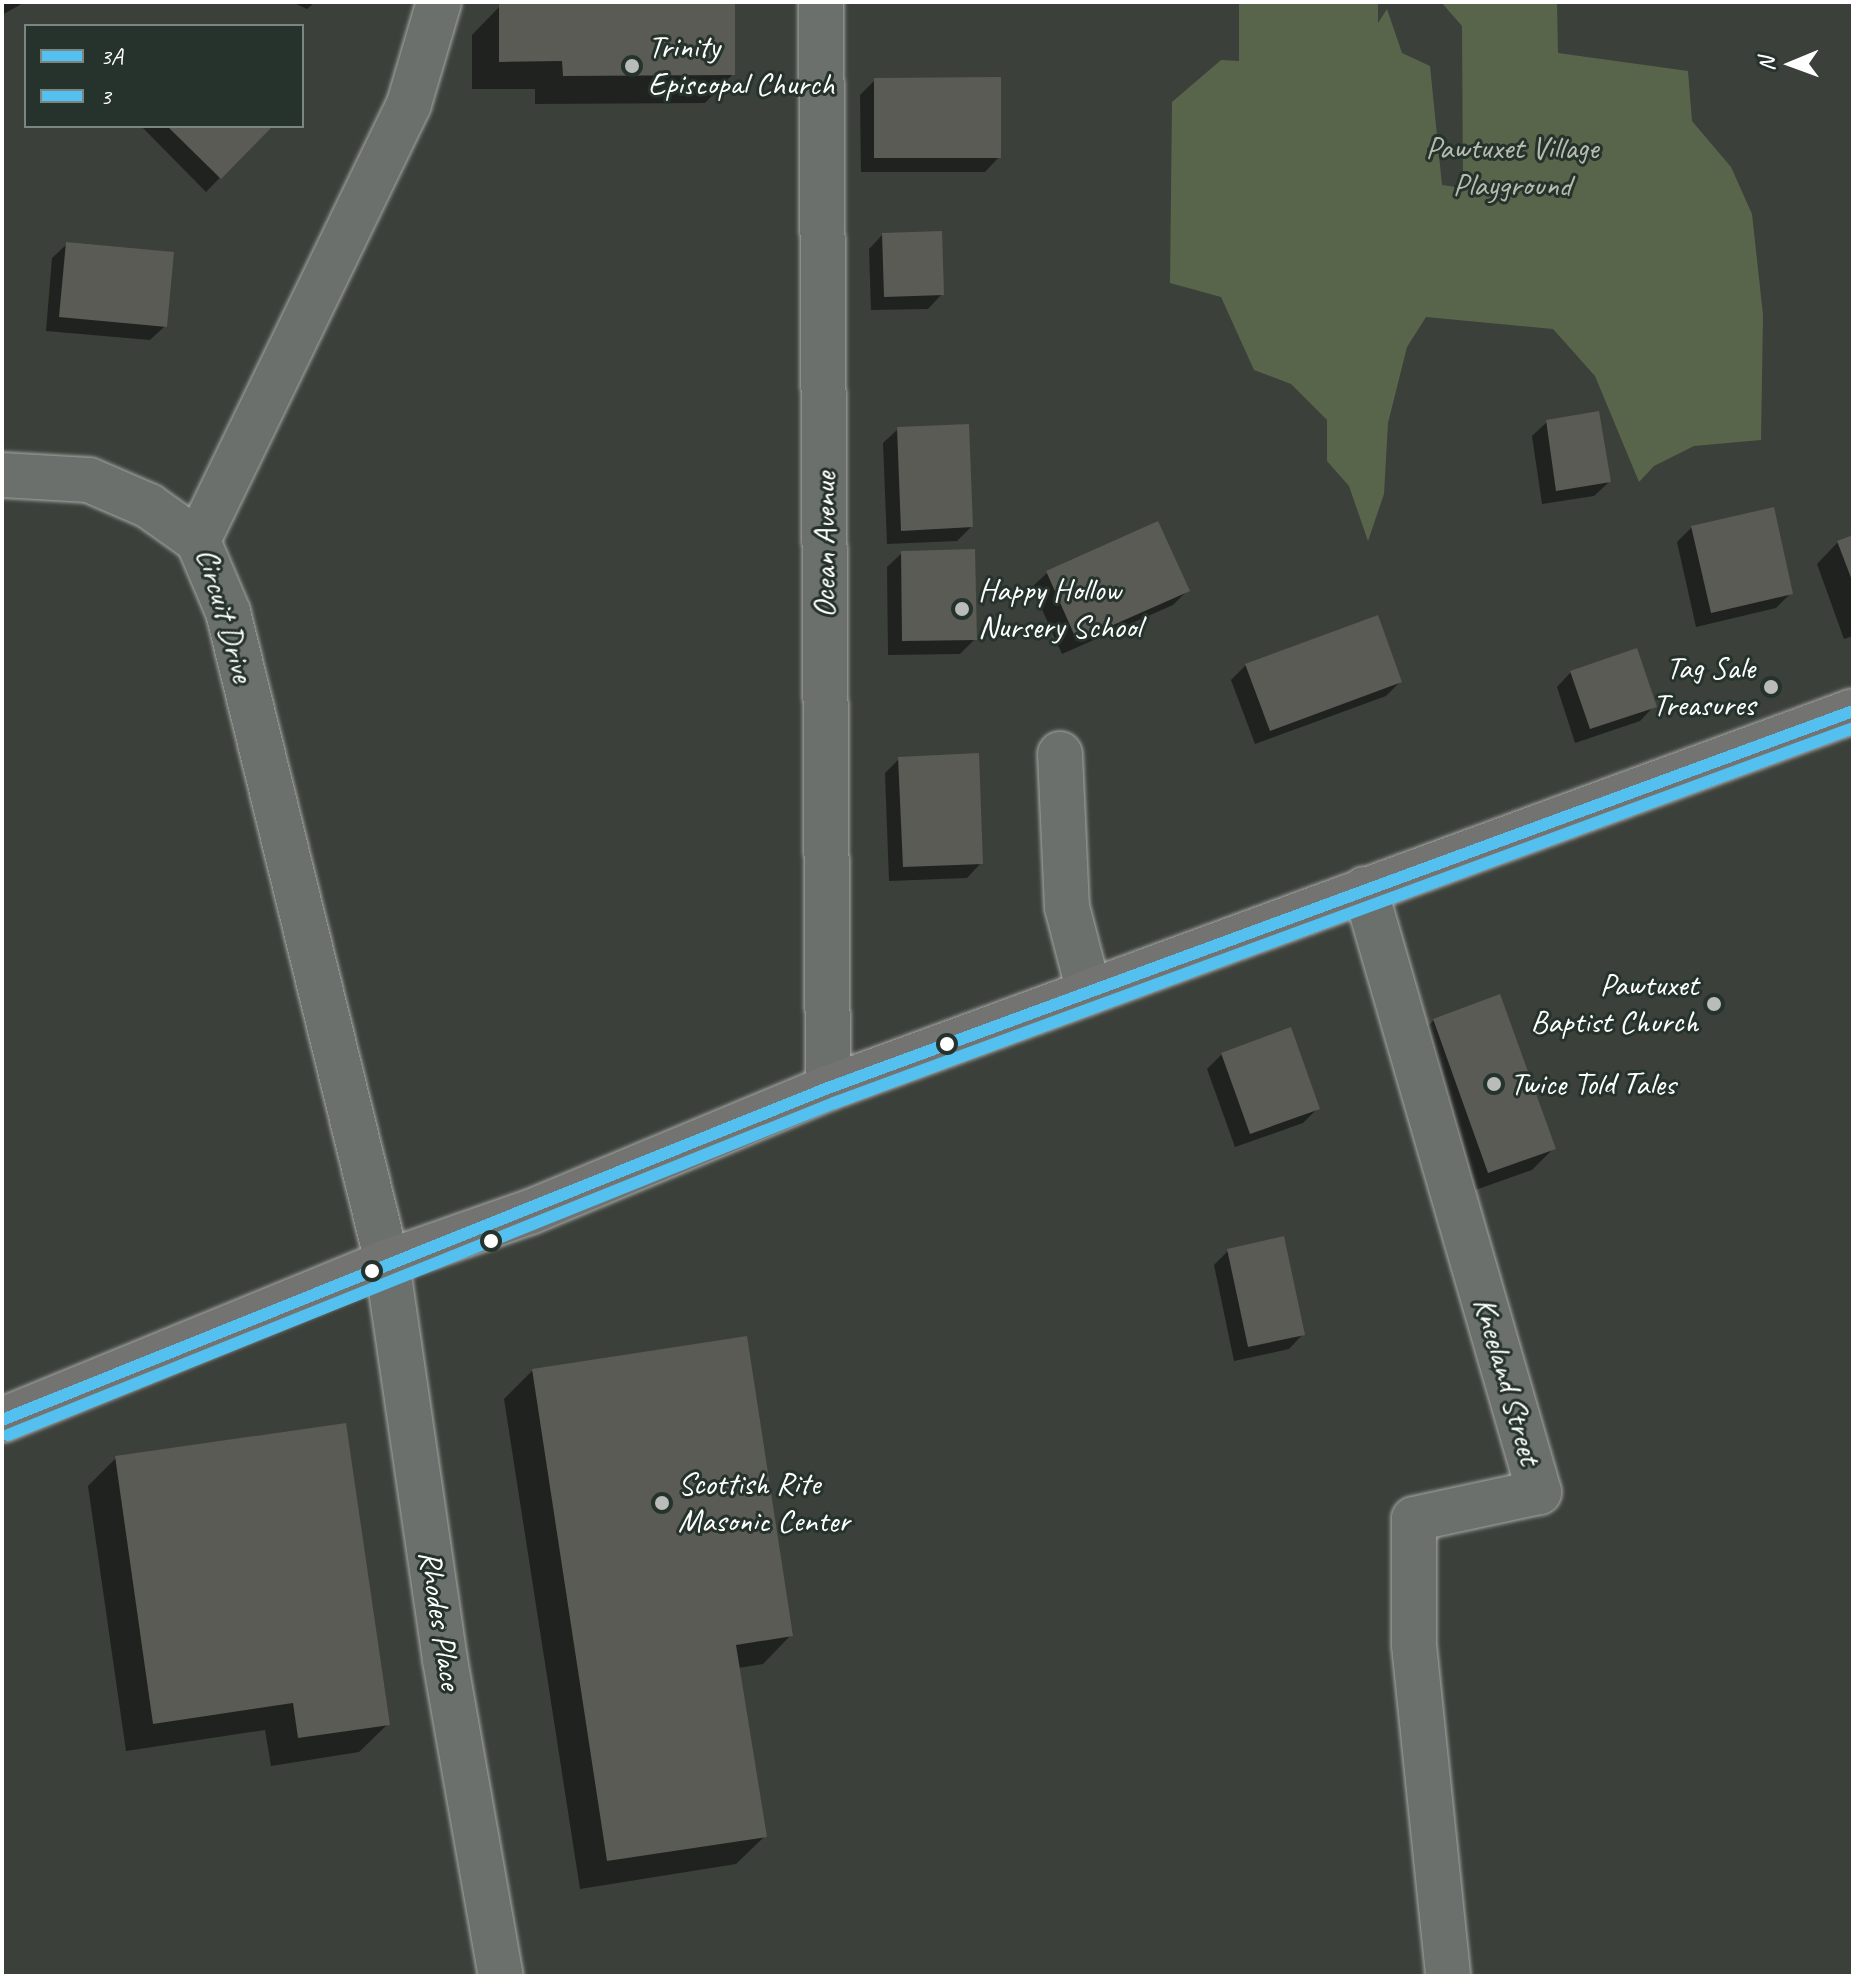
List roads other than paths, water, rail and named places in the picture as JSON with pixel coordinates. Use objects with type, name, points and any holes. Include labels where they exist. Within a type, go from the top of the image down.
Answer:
[{"type":"main road","points":[[2,1420],[387,1262],[530,1212],[828,1088],[1853,711]]},
{"type":"street","name":"Circuit Drive","points":[[387,1262],[228,612],[198,541],[409,104],[439,2]]},
{"type":"street","name":"Ocean Avenue","points":[[821,2],[828,1088]]},
{"type":"street","points":[[2,475],[89,480],[149,506],[198,541]]},
{"type":"street","points":[[1060,754],[1067,907],[1089,992]]},
{"type":"street","name":"Kneeland Street","points":[[1365,889],[1539,1492],[1414,1519],[1414,1645],[1448,1976]]},
{"type":"street","name":"Rhodes Place","points":[[387,1262],[445,1660],[501,1976]]},
{"type":"place","name":"Trinity Episcopal Church","points":[[632,66]]},
{"type":"place","name":"Happy Hollow Nursery School","points":[[962,609]]},
{"type":"place","name":"Tag Sale Treasures","points":[[1771,687]]},
{"type":"place","name":"Pawtuxet Baptist Church","points":[[1714,1004]]},
{"type":"place","name":"Twice Told Tales","points":[[1494,1084]]},
{"type":"place","name":"Scottish Rite Masonic Center","points":[[662,1503]]},
{"type":"park label","name":"Pawtuxet Village Playground","points":[[1512,168]]}]
